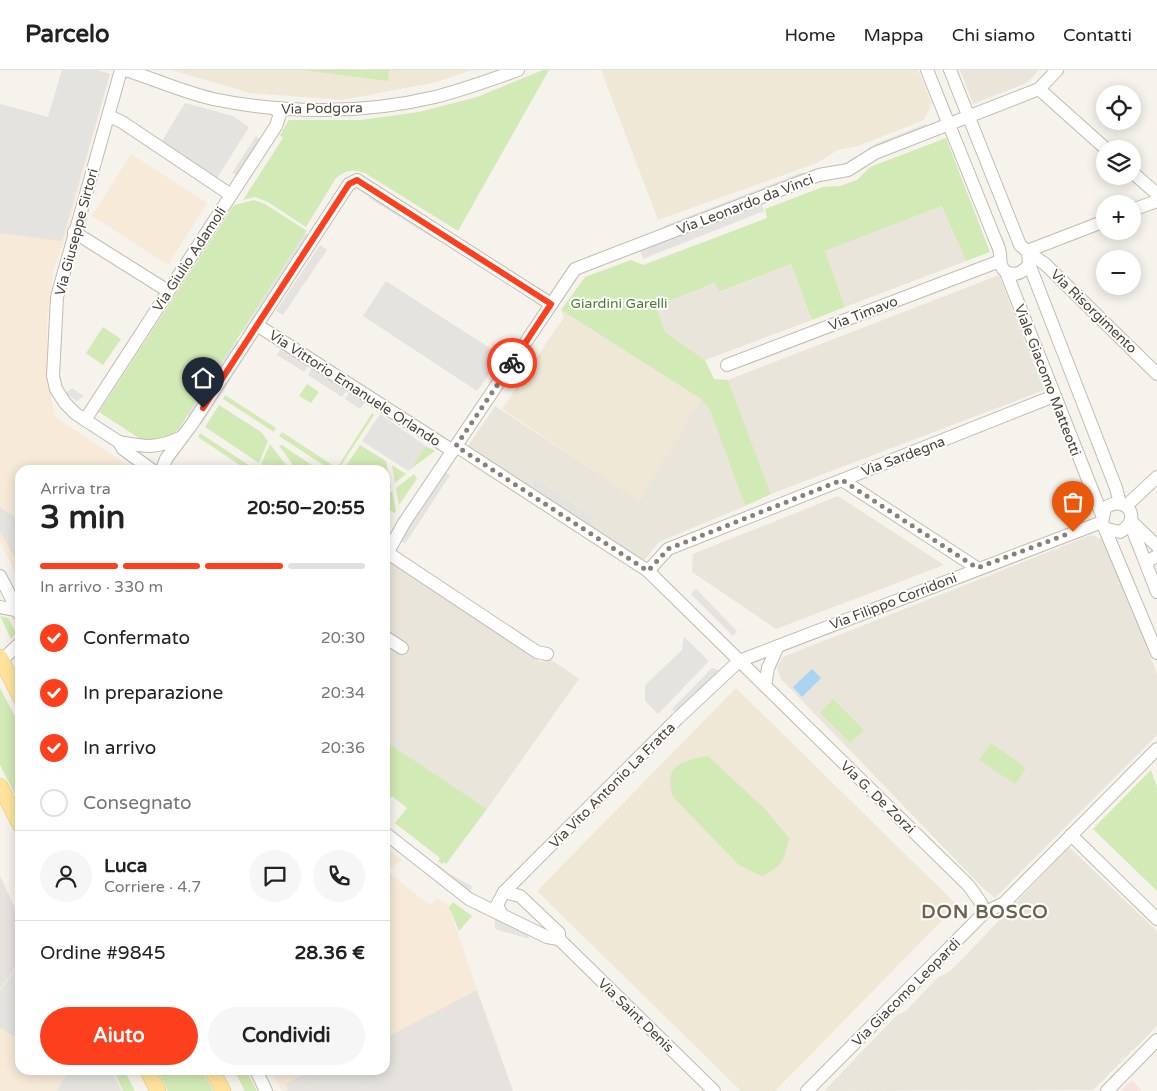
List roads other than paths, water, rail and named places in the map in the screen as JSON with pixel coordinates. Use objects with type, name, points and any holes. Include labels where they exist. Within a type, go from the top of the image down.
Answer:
[{"type":"main road","points":[[0,660],[15,688]]},
{"type":"main road","points":[[0,786],[15,814]]},
{"type":"main road","points":[[150,1075],[158,1091]]},
{"type":"main road","points":[[215,1075],[223,1091]]},
{"type":"street","name":"Via Giuseppe Sirtori","points":[[121,70],[57,296],[53,376],[56,389],[65,403],[85,420],[119,442],[123,449],[145,465]]},
{"type":"street","name":"Via Podgora","points":[[126,70],[158,75],[211,98],[275,109],[349,109],[402,104],[471,87],[518,70]]},
{"type":"street","name":"Viale Giacomo Matteotti","points":[[927,70],[1157,653]]},
{"type":"street","name":"Viale Giacomo Matteotti","points":[[950,70],[1026,253],[1123,505]]},
{"type":"street","name":"Via Leonardo da Vinci","points":[[390,548],[404,523],[575,270],[818,175],[848,170],[875,153],[1039,89],[1057,70]]},
{"type":"street","points":[[1039,89],[1096,140]]},
{"type":"street","points":[[231,194],[276,126],[280,114],[275,109]]},
{"type":"street","name":"Via Giulio Adamoli","points":[[85,420],[231,194],[122,122],[109,116]]},
{"type":"street","points":[[164,465],[349,184],[357,180],[551,304]]},
{"type":"street","points":[[1141,180],[1157,194]]},
{"type":"street","points":[[1141,207],[1157,201]]},
{"type":"street","points":[[1026,253],[1022,272],[1017,274],[1002,262],[1008,246],[1026,253],[1096,225]]},
{"type":"street","points":[[74,232],[168,291]]},
{"type":"street","name":"Via Risorgimento","points":[[1026,253],[1045,264],[1157,374]]},
{"type":"street","name":"Via Timavo","points":[[727,365],[1002,262]]},
{"type":"street","name":"Via Vittorio Emanuele Orlando","points":[[257,325],[648,571]]},
{"type":"street","name":"Via Sardegna","points":[[648,571],[668,549],[1054,396]]},
{"type":"street","points":[[119,442],[142,446],[162,446],[184,436]]},
{"type":"street","points":[[142,446],[161,454],[164,465]]},
{"type":"street","points":[[1123,505],[1157,477]]},
{"type":"street","points":[[842,480],[977,568]]},
{"type":"street","points":[[1131,522],[1120,532],[1104,522],[1105,508],[1112,504],[1123,505],[1131,513],[1131,522],[1157,592]]},
{"type":"street","name":"Via Filippo Corridoni","points":[[740,661],[977,568],[1104,522]]},
{"type":"street","points":[[1131,522],[1157,546]]},
{"type":"street","points":[[1146,562],[1157,556]]},
{"type":"street","points":[[390,558],[537,652],[546,654]]},
{"type":"street","name":"Via G. De Zorzi","points":[[648,571],[969,886],[981,903],[984,913]]},
{"type":"street","points":[[0,576],[15,604]]},
{"type":"street","points":[[0,607],[15,611]]},
{"type":"street","points":[[390,640],[402,648]]},
{"type":"street","points":[[765,686],[768,668],[778,646]]},
{"type":"street","points":[[0,660],[15,647]]},
{"type":"street","name":"Via Vito Antonio La Fratta","points":[[504,892],[677,719],[740,661]]},
{"type":"street","name":"Via Giacomo Leopardi","points":[[807,1091],[984,913],[1004,903],[1157,749]]},
{"type":"street","points":[[1071,835],[1157,919]]},
{"type":"street","points":[[390,837],[438,876],[470,898],[547,937],[559,938]]},
{"type":"street","points":[[502,915],[497,905],[504,892]]},
{"type":"street","name":"Via Saint Denis","points":[[504,892],[520,896],[559,933],[559,938],[714,1091]]},
{"type":"street","points":[[1107,1091],[1157,1040]]},
{"type":"street","points":[[258,1075],[266,1091]]},
{"type":"water","points":[[812,669],[821,678],[802,697],[793,687]]},
{"type":"district","name":"DON BOSCO","points":[[985,911]]},
{"type":"park label","name":"Giardini Garelli","points":[[619,303]]}]
